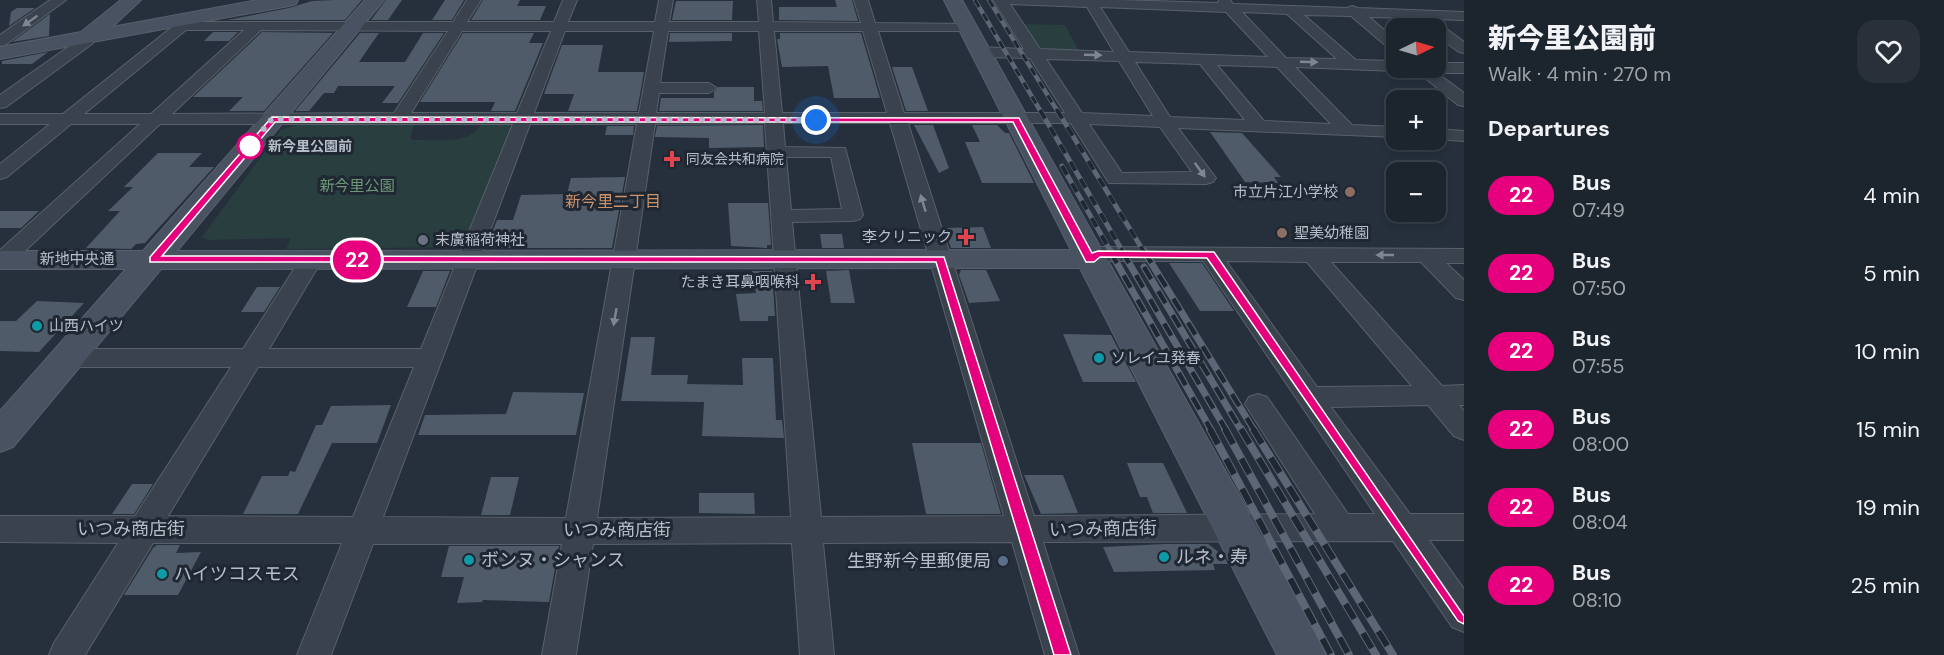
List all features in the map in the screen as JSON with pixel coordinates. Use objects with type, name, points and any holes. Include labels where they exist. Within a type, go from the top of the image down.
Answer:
[{"type":"street","points":[[0,42],[59,0]]},
{"type":"street","points":[[0,103],[87,41],[87,37],[132,0]]},
{"type":"street","points":[[0,173],[68,119],[174,24],[189,0]]},
{"type":"street","points":[[0,53],[174,24],[289,0]]},
{"type":"street","points":[[0,437],[375,0]]},
{"type":"street","points":[[399,119],[474,0]]},
{"type":"street","points":[[314,655],[570,0]]},
{"type":"street","points":[[559,655],[666,0]]},
{"type":"street","points":[[764,0],[817,655]]},
{"type":"street","points":[[861,0],[1062,655]]},
{"type":"street","points":[[1001,0],[1116,179],[1206,178],[1165,122],[1090,2]]},
{"type":"street","points":[[1001,0],[1226,4],[1288,10],[1464,16]]},
{"type":"street","points":[[1275,0],[1351,64]]},
{"type":"street","points":[[1340,0],[1386,39]]},
{"type":"street","points":[[1456,0],[1464,6]]},
{"type":"street","points":[[1226,4],[1347,130]]},
{"type":"street","points":[[1418,15],[1464,49]]},
{"type":"street","points":[[174,24],[967,26],[1035,53],[1386,66]]},
{"type":"street","points":[[1,261],[257,26]]},
{"type":"street","points":[[967,26],[1302,655]]},
{"type":"street","points":[[1204,59],[1259,126]]},
{"type":"street","points":[[1446,68],[1464,68]]},
{"type":"street","points":[[1434,78],[1464,102]]},
{"type":"street","points":[[652,88],[709,88]]},
{"type":"street","points":[[0,119],[1016,120],[1077,118],[1386,132]]},
{"type":"street","points":[[1446,135],[1464,136]]},
{"type":"street","points":[[777,152],[839,152],[853,215],[782,216]]},
{"type":"street","points":[[1090,259],[1098,254],[1464,256]]},
{"type":"street","points":[[1210,255],[1402,527],[1459,602]]},
{"type":"street","points":[[1313,255],[1464,429]]},
{"type":"street","points":[[1426,255],[1464,293]]},
{"type":"street","name":"新地中央通","points":[[1,261],[1090,259]]},
{"type":"street","points":[[66,655],[311,260]]},
{"type":"street","points":[[66,358],[429,358]]},
{"type":"street","points":[[1312,397],[1464,395]]},
{"type":"street","points":[[1258,404],[1339,526]]},
{"type":"street","name":"いつみ商店街","points":[[0,529],[578,531],[1464,527]]},
{"type":"green space","points":[[1021,24],[1065,25],[1079,51],[1038,48]]},
{"type":"green space","name":"新今里公園","points":[[415,124],[410,137],[413,140],[451,140],[469,136],[481,124],[508,124],[512,127],[463,247],[286,249],[291,238],[208,240],[202,237],[281,130],[296,125]]},
{"type":"building","points":[[362,0],[345,20],[227,20],[289,8],[312,1]]},
{"type":"building","points":[[386,0],[402,0],[388,20],[371,20]]},
{"type":"building","points":[[445,0],[464,0],[452,20],[432,20]]},
{"type":"building","points":[[483,0],[520,0],[517,6],[546,6],[540,20],[471,20]]},
{"type":"building","points":[[835,0],[852,0],[858,21],[779,20],[779,7],[837,7]]},
{"type":"building","points":[[676,1],[733,1],[732,20],[672,20]]},
{"type":"building","points":[[17,8],[35,8],[9,26],[11,12]]},
{"type":"building","points":[[50,14],[49,36],[12,42]]},
{"type":"building","points":[[213,32],[238,32],[229,41],[204,41]]},
{"type":"building","points":[[262,32],[333,33],[264,111],[229,111],[243,97],[193,97]]},
{"type":"building","points":[[360,33],[379,33],[359,62],[405,62],[423,33],[444,33],[398,103],[382,103],[395,86],[338,86],[334,93],[324,93],[309,111],[295,111]]},
{"type":"building","points":[[463,33],[534,33],[529,43],[543,43],[515,111],[491,111],[495,102],[420,102]]},
{"type":"building","points":[[670,33],[732,33],[732,41],[669,42]]},
{"type":"building","points":[[780,33],[861,33],[880,98],[834,98],[828,66],[782,67],[777,39],[780,39]]},
{"type":"building","points":[[562,45],[603,45],[598,72],[644,72],[637,111],[568,111],[574,94],[544,94]]},
{"type":"building","points":[[48,52],[32,64],[2,64],[2,61]]},
{"type":"building","points":[[892,67],[912,67],[928,111],[906,111]]},
{"type":"building","points":[[719,87],[754,87],[754,101],[762,101],[763,111],[659,111],[661,98],[714,98],[714,92]]},
{"type":"building","points":[[763,125],[764,147],[709,148],[709,138],[655,137],[657,126]]},
{"type":"building","points":[[914,125],[933,125],[949,168],[939,173]]},
{"type":"building","points":[[972,125],[997,125],[1005,133],[1009,133],[1034,183],[982,183],[965,142],[980,142]]},
{"type":"building","points":[[607,126],[634,126],[633,135],[605,135]]},
{"type":"building","points":[[1210,132],[1242,133],[1281,177],[1274,177],[1278,183],[1245,182]]},
{"type":"building","points":[[158,153],[202,153],[189,167],[214,167],[145,243],[136,244],[131,249],[86,248],[120,211],[108,211],[133,187],[124,187]]},
{"type":"building","points":[[625,177],[612,248],[486,248],[497,220],[513,220],[521,195],[567,194],[571,178]]},
{"type":"building","points":[[728,203],[768,203],[771,245],[767,245],[767,248],[731,246]]},
{"type":"building","points":[[0,211],[39,211],[21,228],[0,228]]},
{"type":"building","name":"李クリニック","points":[[983,227],[991,248],[951,248],[944,228]]},
{"type":"building","points":[[820,234],[842,234],[844,248],[822,248]]},
{"type":"building","points":[[1169,263],[1202,263],[1234,311],[1200,311]]},
{"type":"building","points":[[849,270],[855,303],[831,303],[826,271]]},
{"type":"building","points":[[961,270],[986,270],[1000,301],[969,303],[959,275]]},
{"type":"building","points":[[423,271],[450,271],[436,307],[407,307]]},
{"type":"building","points":[[752,271],[772,271],[775,316],[768,316],[768,321],[740,321],[736,294],[756,293]]},
{"type":"building","points":[[257,287],[280,287],[264,312],[241,312]]},
{"type":"building","name":"山西ハイツ","points":[[37,301],[84,303],[39,352],[0,351],[0,321],[16,321]]},
{"type":"building","name":"ソレイユ発春","points":[[1063,334],[1111,335],[1136,382],[1083,382]]},
{"type":"building","points":[[631,337],[655,337],[651,375],[688,375],[687,384],[743,385],[742,358],[773,358],[776,420],[782,420],[784,438],[702,436],[704,402],[621,401]]},
{"type":"building","points":[[513,392],[584,393],[576,435],[418,435],[425,415],[506,414]]},
{"type":"building","points":[[391,405],[377,443],[332,443],[298,514],[243,514],[262,476],[288,476],[290,471],[295,472],[316,425],[322,425],[331,406]]},
{"type":"building","points":[[912,443],[981,443],[1001,514],[926,514]]},
{"type":"building","points":[[1127,463],[1163,463],[1187,513],[1153,513],[1147,497],[1140,497]]},
{"type":"building","points":[[1024,475],[1063,475],[1078,513],[1041,514]]},
{"type":"building","points":[[491,477],[519,477],[510,515],[481,515]]},
{"type":"building","points":[[132,484],[153,484],[134,514],[112,514]]},
{"type":"building","points":[[699,493],[754,493],[755,514],[699,513]]},
{"type":"building","name":"ルネ・寿","points":[[1208,544],[1224,556],[1228,564],[1213,564],[1215,570],[1114,572],[1103,547]]},
{"type":"building","name":"ハイツコスモス","points":[[157,545],[180,545],[176,553],[201,552],[178,595],[124,595],[153,548]]},
{"type":"building","points":[[449,546],[559,546],[549,602],[483,600],[482,602],[457,603],[464,577],[441,577]]},
{"type":"railway","points":[[975,0],[1041,112]]},
{"type":"railway","points":[[989,0],[1058,112]]},
{"type":"railway","points":[[1040,110],[1123,252]]},
{"type":"railway","points":[[1057,110],[1144,252]]},
{"type":"railway","points":[[1062,166],[1111,252]]},
{"type":"railway","points":[[1110,251],[1211,430]]},
{"type":"railway","points":[[1122,251],[1226,430]]},
{"type":"railway","points":[[1144,251],[1254,430]]},
{"type":"railway","points":[[1144,267],[1241,430]]},
{"type":"railway","points":[[1210,429],[1331,655]]},
{"type":"railway","points":[[1225,429],[1349,655]]},
{"type":"railway","points":[[1241,429],[1376,655]]},
{"type":"railway","points":[[1253,429],[1393,655]]},
{"type":"bus line","name":"22","points":[[1062,655],[940,259],[153,259],[272,119],[1016,120],[1040,161],[1090,259],[1098,254],[1210,255],[1464,616]]},
{"type":"place","name":"新今里公園前","points":[[250,146]]},
{"type":"place","name":"同友会共和病院","points":[[672,159]]},
{"type":"place","name":"市立片江小学校","points":[[1350,192]]},
{"type":"place","name":"聖美幼稚園","points":[[1282,233]]},
{"type":"place","name":"李クリニック","points":[[966,237]]},
{"type":"place","name":"末廣稲荷神社","points":[[423,240]]},
{"type":"place","name":"たまき耳鼻咽喉科","points":[[813,282]]},
{"type":"place","name":"山西ハイツ","points":[[37,326]]},
{"type":"place","name":"ソレイユ発春","points":[[1099,358]]},
{"type":"place","name":"ルネ・寿","points":[[1164,557]]},
{"type":"place","name":"ボンヌ・シャンス","points":[[469,560]]},
{"type":"place","name":"生野新今里郵便局","points":[[1003,561]]},
{"type":"place","name":"ハイツコスモス","points":[[162,574]]},
{"type":"district","name":"新今里二丁目","points":[[613,201]]},
{"type":"route","points":[[250,146],[243,154],[272,119],[816,120]]}]
